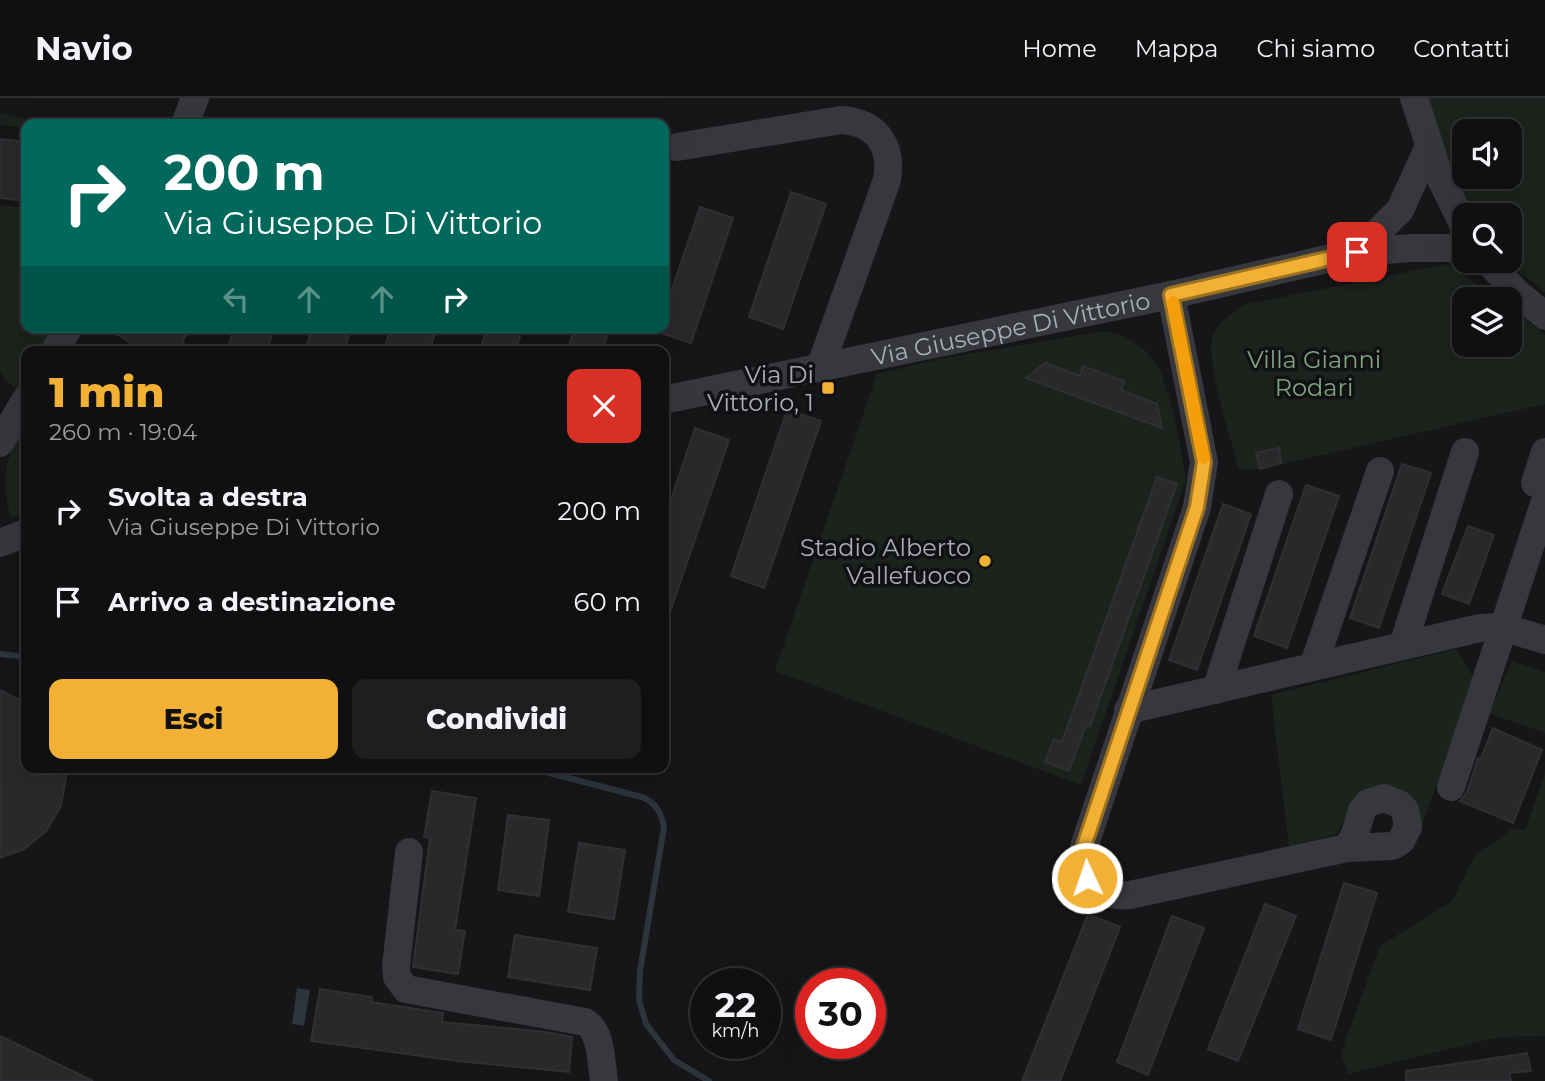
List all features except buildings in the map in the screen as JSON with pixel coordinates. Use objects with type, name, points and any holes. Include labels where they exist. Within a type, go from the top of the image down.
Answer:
[{"type":"street","points":[[187,119],[195,98]]},
{"type":"street","points":[[1414,98],[1429,146],[1453,203]]},
{"type":"street","points":[[677,147],[841,120],[855,121],[878,136],[887,151],[887,180],[820,368]]},
{"type":"street","points":[[1357,252],[1400,210],[1429,146]]},
{"type":"street","points":[[1400,210],[1452,216]]},
{"type":"street","points":[[1412,248],[1434,230],[1452,221]]},
{"type":"street","name":"Via Giuseppe Di Vittorio","points":[[669,399],[1171,295],[1357,252],[1452,248]]},
{"type":"street","points":[[1499,273],[1516,292],[1545,316]]},
{"type":"street","points":[[1171,295],[1199,428],[1204,469],[1197,507],[1084,846],[1082,860],[1087,878],[1091,887],[1101,894],[1130,895],[1347,848]]},
{"type":"street","points":[[0,443],[21,407]]},
{"type":"street","points":[[1403,645],[1465,452]]},
{"type":"street","points":[[1451,787],[1542,490],[1545,452]]},
{"type":"street","points":[[1313,667],[1380,471]]},
{"type":"street","points":[[1216,690],[1279,494]]},
{"type":"street","points":[[1129,710],[1480,628],[1502,627],[1545,640]]},
{"type":"street","points":[[409,852],[396,966],[399,983],[406,989],[585,1022],[592,1026],[596,1034],[604,1081]]},
{"type":"green space","points":[[1423,98],[1545,98],[1545,292],[1521,273],[1522,203],[1467,203],[1460,189],[1522,189],[1522,119],[1452,119],[1452,172]]},
{"type":"green space","points":[[0,113],[29,119],[21,119],[21,128],[0,124]]},
{"type":"green space","points":[[0,205],[21,207],[21,333],[54,333],[47,346],[21,346],[20,390],[5,381],[0,370]]},
{"type":"green space","name":"Villa Gianni Rodari","points":[[1447,264],[1452,267],[1452,273],[1460,273],[1481,287],[1452,287],[1452,357],[1522,357],[1522,317],[1545,335],[1545,404],[1260,469],[1239,469],[1215,382],[1211,347],[1218,327],[1243,305]]},
{"type":"green space","name":"Stadio Alberto Vallefuoco","points":[[1105,331],[1126,337],[1146,351],[1160,369],[1175,417],[1186,480],[1081,785],[775,671],[877,374],[939,359]]},
{"type":"green space","points":[[21,432],[21,515],[11,518],[5,480],[13,447]]},
{"type":"green space","points":[[1456,649],[1474,678],[1422,826],[1413,808],[1346,816],[1337,834],[1289,846],[1271,695]]},
{"type":"green space","points":[[1512,661],[1545,672],[1545,733],[1489,713]]},
{"type":"green space","points":[[1545,774],[1545,1036],[1498,1037],[1348,1074],[1341,1053],[1380,946],[1452,901],[1474,857],[1512,829],[1525,830]]},
{"type":"shaded area","points":[[297,988],[310,990],[304,1026],[292,1024]]},
{"type":"waterway","points":[[0,654],[21,656]]},
{"type":"waterway","points":[[549,773],[642,797],[651,802],[659,812],[664,827],[640,971],[639,1000],[646,1024],[674,1060],[709,1081]]},
{"type":"slow traffic","points":[[1173,302],[1204,458]]},
{"type":"place","name":"Via Di Vittorio, 1","points":[[828,388]]},
{"type":"place","name":"Stadio Alberto Vallefuoco","points":[[985,561]]},
{"type":"route","points":[[1087,878],[1082,860],[1084,846],[1202,486],[1204,462],[1199,428],[1171,295],[1357,252]]}]
